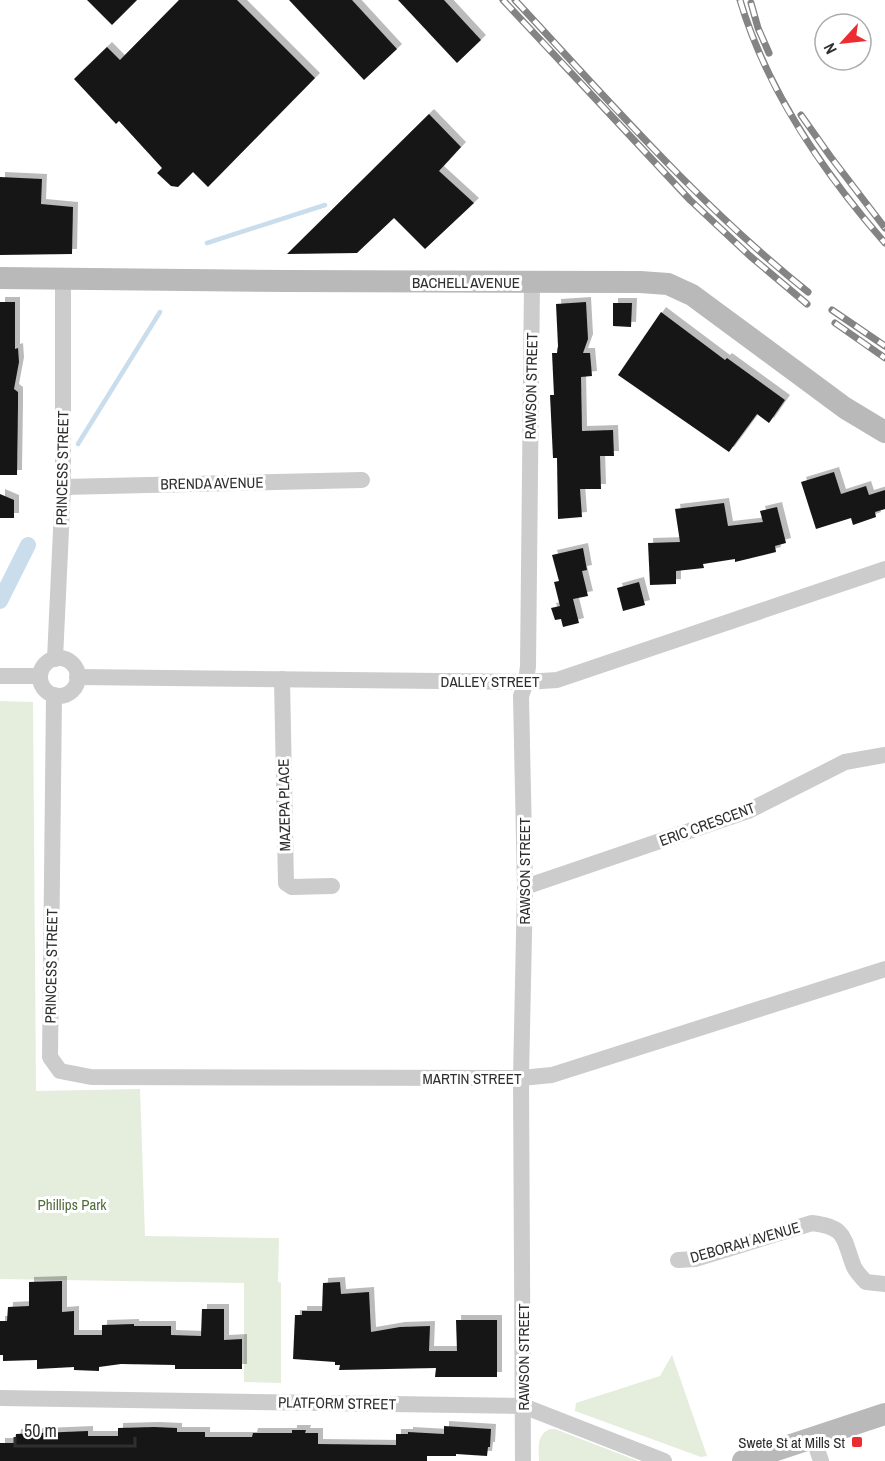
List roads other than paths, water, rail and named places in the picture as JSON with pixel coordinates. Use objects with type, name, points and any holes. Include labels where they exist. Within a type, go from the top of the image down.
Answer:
[{"type":"main road","name":"BACHELL AVENUE","points":[[0,278],[654,282],[692,295],[845,408],[885,432]]},
{"type":"main road","points":[[743,1461],[885,1414]]},
{"type":"street","name":"PRINCESS STREET","points":[[55,659],[63,487],[63,278]]},
{"type":"street","name":"RAWSON STREET","points":[[523,1461],[521,1078],[525,887],[521,696],[528,666],[532,282]]},
{"type":"street","name":"BRENDA AVENUE","points":[[63,487],[362,480]]},
{"type":"street","name":"DALLEY STREET","points":[[78,677],[526,682],[557,680],[885,569]]},
{"type":"street","points":[[60,658],[71,663],[78,677],[77,683],[70,692],[60,696],[44,688],[40,676],[44,665],[60,658]]},
{"type":"street","points":[[0,676],[40,676]]},
{"type":"street","name":"MAZEPA PLACE","points":[[282,679],[286,883],[292,887],[332,886]]},
{"type":"street","name":"PRINCESS STREET","points":[[50,1057],[54,695]]},
{"type":"street","name":"ERIC CRESCENT","points":[[525,887],[748,811],[845,762],[885,754]]},
{"type":"street","name":"MARTIN STREET","points":[[50,1057],[60,1071],[90,1077],[521,1078],[552,1075],[885,969]]},
{"type":"street","name":"DEBORAH AVENUE","points":[[678,1260],[695,1259],[812,1223],[830,1225],[845,1237],[855,1269],[866,1282],[885,1284]]},
{"type":"street","name":"PLATFORM STREET","points":[[0,1398],[524,1406],[664,1461]]},
{"type":"street","points":[[813,1437],[821,1461]]},
{"type":"waterway","points":[[207,243],[325,205]]},
{"type":"waterway","points":[[78,444],[160,312]]},
{"type":"waterway","points":[[0,601],[28,545]]},
{"type":"railway","points":[[503,0],[690,200],[750,256],[807,304]]},
{"type":"railway","points":[[515,0],[656,152],[730,224],[808,292]]},
{"type":"railway","points":[[740,0],[765,66],[799,129],[840,188],[885,243]]},
{"type":"railway","points":[[751,3],[758,28],[769,53]]},
{"type":"railway","points":[[801,115],[885,228]]},
{"type":"railway","points":[[832,310],[885,346]]},
{"type":"railway","points":[[835,323],[885,358]]},
{"type":"place","name":"Swete St at Mills St","points":[[857,1442]]},
{"type":"park label","name":"Phillips Park","points":[[72,1204]]}]
